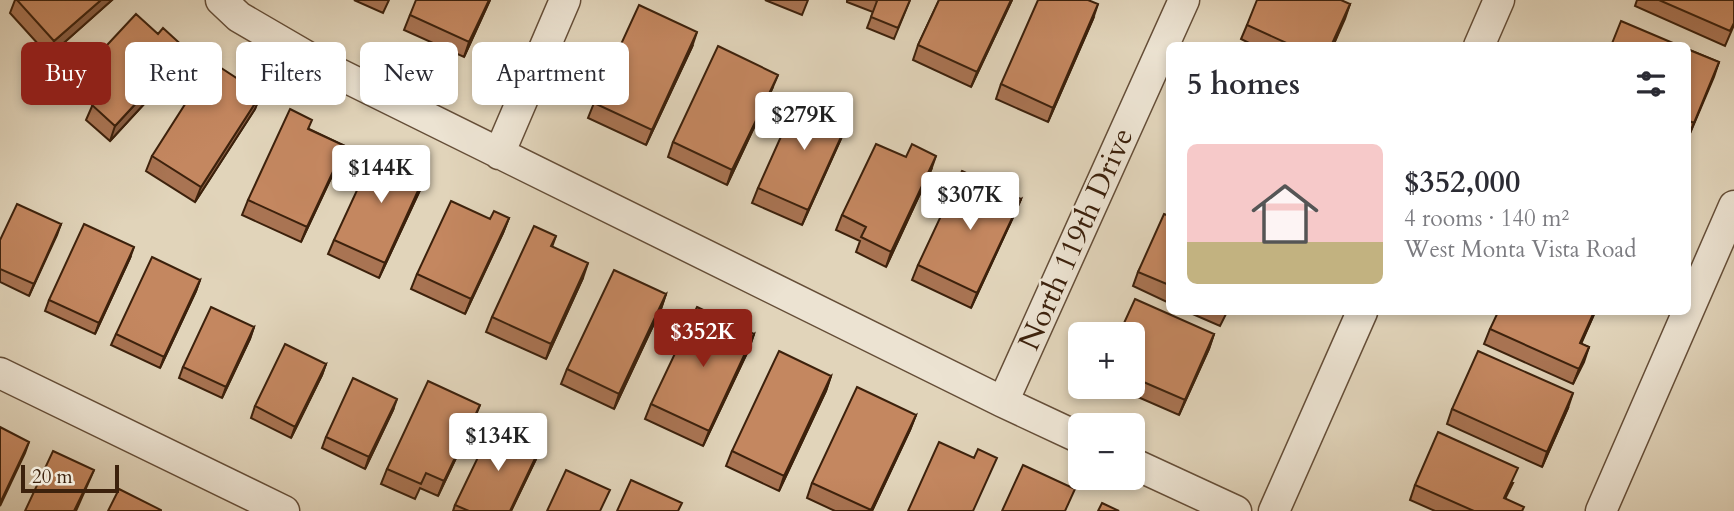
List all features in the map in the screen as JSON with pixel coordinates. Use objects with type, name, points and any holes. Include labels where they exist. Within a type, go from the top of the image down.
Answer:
[{"type":"street","points":[[221,0],[239,17],[325,67],[1068,432]]},
{"type":"street","points":[[499,154],[565,0]]},
{"type":"street","name":"North 119th Drive","points":[[1003,402],[1184,0]]},
{"type":"street","points":[[1481,42],[1499,0]]},
{"type":"street","points":[[1691,310],[1732,218]]},
{"type":"street","points":[[1274,511],[1361,315]]},
{"type":"street","points":[[1601,511],[1689,315]]},
{"type":"street","points":[[0,373],[284,511]]},
{"type":"street","points":[[1145,469],[1236,511]]},
{"type":"building","points":[[17,0],[101,0],[54,41]]},
{"type":"building","points":[[416,0],[489,0],[469,42],[410,15]]},
{"type":"building","points":[[875,0],[910,0],[898,28],[871,17],[877,1]]},
{"type":"building","points":[[939,0],[1011,0],[977,72],[918,45]]},
{"type":"building","points":[[1038,0],[1088,0],[1098,4],[1053,108],[1001,84]]},
{"type":"building","points":[[1257,0],[1341,0],[1350,4],[1333,42],[1284,42],[1247,25]]},
{"type":"building","points":[[1659,0],[1734,0],[1734,23],[1730,31]]},
{"type":"building","points":[[639,5],[697,32],[652,130],[598,105],[629,105],[629,42],[622,42]]},
{"type":"building","points":[[136,14],[158,34],[163,28],[178,42],[125,42],[125,105],[134,105],[115,126],[92,105],[111,105],[110,42]]},
{"type":"building","points":[[1621,21],[1671,42],[1613,42]]},
{"type":"building","points":[[718,46],[778,75],[732,170],[673,142]]},
{"type":"building","points":[[1691,51],[1719,62],[1694,123],[1691,122]]},
{"type":"building","points":[[222,69],[236,78],[236,105],[254,105],[201,187],[152,156],[185,105],[222,105]]},
{"type":"building","points":[[800,94],[850,117],[808,210],[758,188]]},
{"type":"building","points":[[290,109],[312,120],[308,129],[345,146],[307,227],[248,200]]},
{"type":"building","points":[[876,144],[906,157],[912,144],[936,156],[891,252],[861,237],[866,227],[842,215]]},
{"type":"building","points":[[377,147],[427,171],[385,263],[334,240]]},
{"type":"building","points":[[962,171],[1021,199],[977,293],[918,265]]},
{"type":"building","points":[[451,201],[490,219],[494,211],[509,218],[471,299],[417,274]]},
{"type":"building","points":[[17,204],[61,224],[34,284],[0,269],[0,240]]},
{"type":"building","points":[[1164,214],[1166,215],[1166,284],[1138,272]]},
{"type":"building","points":[[84,224],[134,247],[99,323],[49,300]]},
{"type":"building","points":[[534,226],[556,236],[551,246],[588,263],[551,344],[492,317]]},
{"type":"building","points":[[152,257],[200,280],[164,357],[116,334]]},
{"type":"building","points":[[614,270],[666,294],[619,394],[567,369]]},
{"type":"building","points":[[1135,299],[1214,334],[1185,400],[1145,383],[1145,322],[1124,322]]},
{"type":"building","points":[[211,307],[254,327],[226,387],[183,367]]},
{"type":"building","points":[[697,307],[754,334],[709,431],[651,404]]},
{"type":"building","points":[[1497,315],[1593,315],[1580,343],[1589,347],[1579,369],[1490,329]]},
{"type":"building","points":[[285,344],[326,364],[295,427],[255,406]]},
{"type":"building","points":[[779,351],[831,376],[784,476],[732,451]]},
{"type":"building","points":[[1478,351],[1573,393],[1547,452],[1452,409]]},
{"type":"building","points":[[353,378],[397,399],[369,457],[326,437]]},
{"type":"building","points":[[428,381],[480,405],[444,481],[426,473],[421,484],[387,469]]},
{"type":"building","points":[[857,387],[916,415],[871,510],[812,483]]},
{"type":"building","points":[[493,426],[540,448],[510,511],[469,511],[455,505]]},
{"type":"building","points":[[0,427],[29,442],[0,503]]},
{"type":"building","points":[[1438,432],[1518,468],[1504,498],[1524,507],[1522,511],[1474,511],[1415,485]]},
{"type":"building","points":[[939,442],[974,458],[978,449],[997,458],[973,511],[908,511]]},
{"type":"building","points":[[53,451],[94,470],[74,511],[25,511]]},
{"type":"building","points":[[1023,465],[1068,486],[1068,490],[1075,490],[1065,511],[1002,511]]},
{"type":"building","points":[[566,470],[610,490],[600,511],[547,511]]},
{"type":"building","points":[[631,480],[682,503],[678,511],[617,511]]},
{"type":"building","points":[[119,489],[161,510],[161,511],[108,511]]},
{"type":"building","points":[[1102,503],[1119,511],[1098,511]]}]
